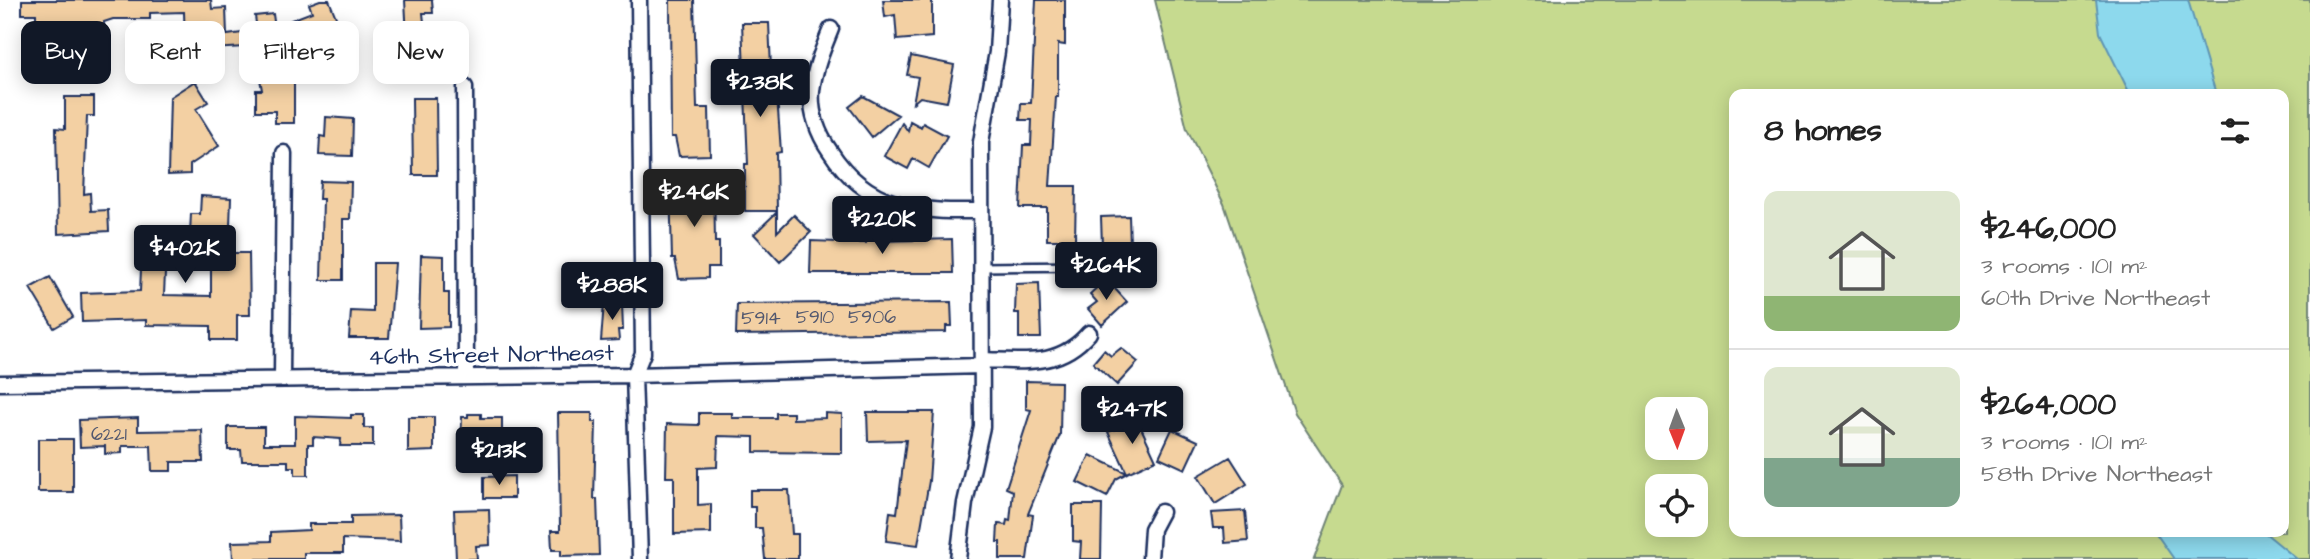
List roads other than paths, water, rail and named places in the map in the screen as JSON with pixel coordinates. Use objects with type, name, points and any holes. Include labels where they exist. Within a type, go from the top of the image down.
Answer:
[{"type":"street","points":[[639,0],[643,354],[634,375],[640,559]]},
{"type":"street","points":[[958,559],[964,503],[982,427],[981,142],[997,52],[1000,0]]},
{"type":"street","points":[[831,29],[812,91],[813,112],[822,139],[839,165],[856,183],[886,201],[914,208],[980,211]]},
{"type":"street","points":[[465,87],[466,377]]},
{"type":"street","points":[[282,379],[284,153]]},
{"type":"street","name":"46th Street Northeast","points":[[0,383],[634,375],[982,363],[1058,358],[1077,348],[1089,333]]},
{"type":"street","points":[[1150,559],[1152,529],[1161,512]]},
{"type":"lane","points":[[981,267],[1093,266]]},
{"type":"water","points":[[2096,0],[2188,0],[2215,89],[2128,89],[2100,33]]},
{"type":"water","points":[[2159,537],[2270,537],[2297,559],[2174,559]]}]
